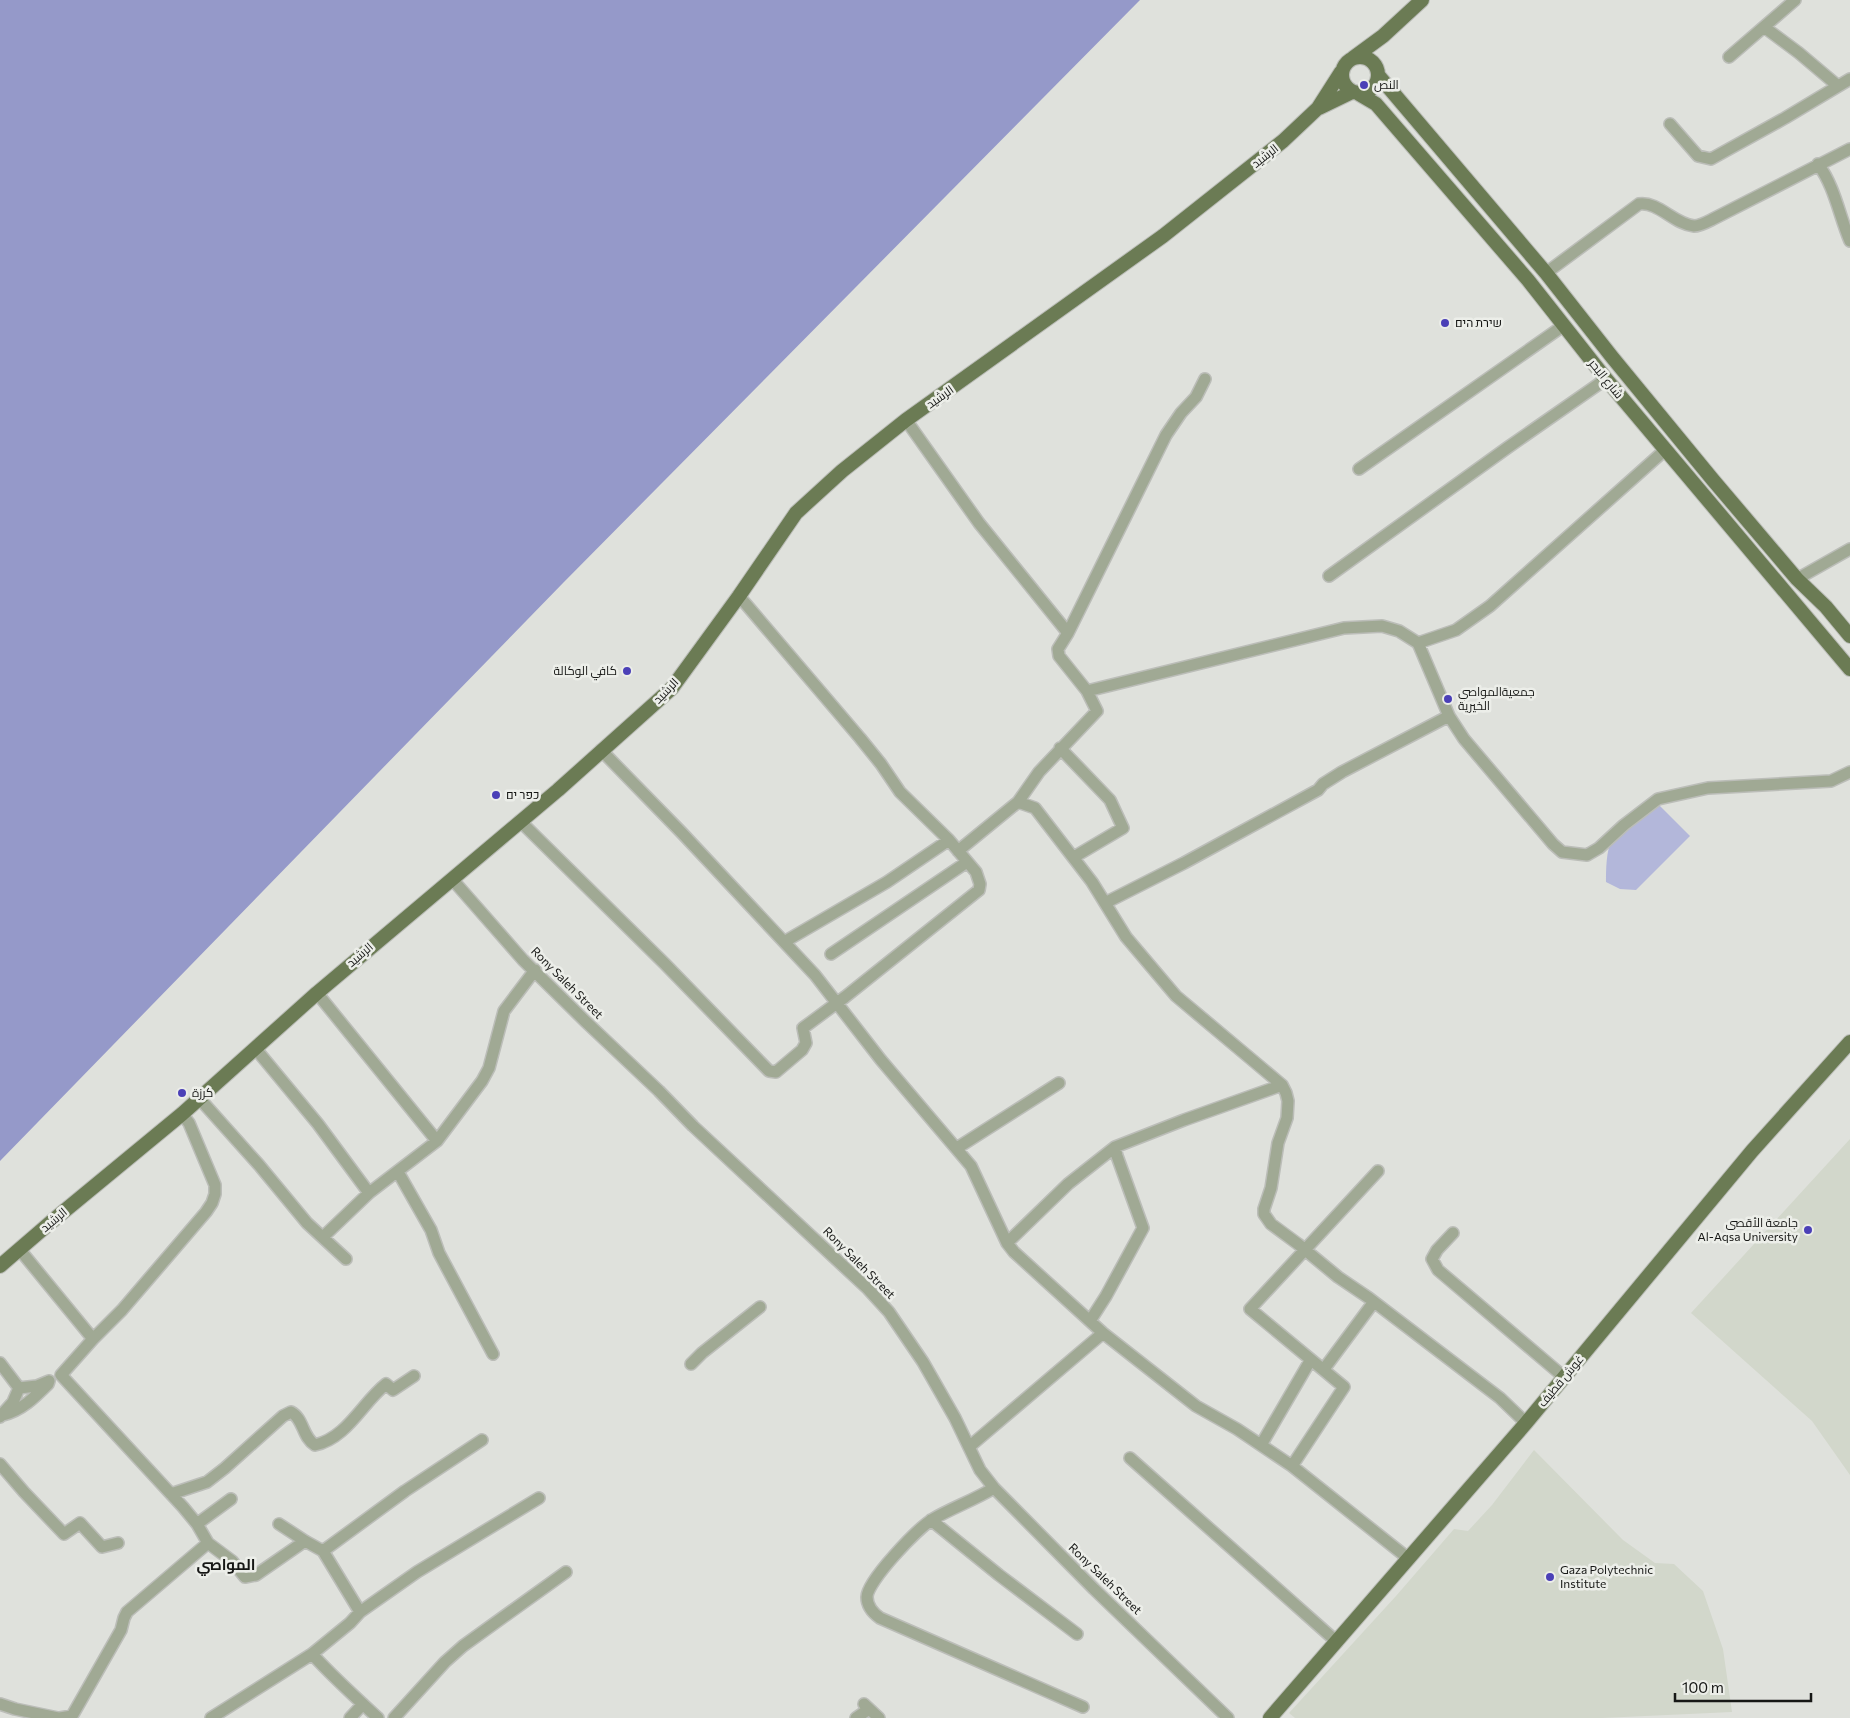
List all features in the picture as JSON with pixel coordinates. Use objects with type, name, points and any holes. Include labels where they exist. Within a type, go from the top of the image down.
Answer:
[{"type":"main road","points":[[1383,36],[1377,81],[1370,90],[1355,93],[1344,84],[1342,72],[1348,62],[1383,36],[1422,0]]},
{"type":"main road","points":[[1353,58],[1370,60],[1377,72]]},
{"type":"main road","name":"الرشيد","points":[[0,1266],[182,1114],[317,992],[520,821],[672,688],[796,513],[842,471],[906,420],[1163,236],[1283,141],[1318,108],[1342,72]]},
{"type":"main road","name":"شارع البحر","points":[[1377,72],[1546,273],[1642,394],[1797,579],[1826,607],[1850,636]]},
{"type":"main road","name":"شارع البحر","points":[[1355,93],[1376,104],[1528,280],[1606,380],[1850,669]]},
{"type":"main road","name":"الرشيد","points":[[1318,108],[1355,93]]},
{"type":"main road","name":"غوش قطيف","points":[[1270,1718],[1526,1423],[1749,1156],[1850,1042]]},
{"type":"street","points":[[1729,57],[1795,0]]},
{"type":"street","points":[[1764,28],[1799,53],[1838,86]]},
{"type":"street","points":[[1670,124],[1698,156],[1711,159],[1850,79]]},
{"type":"street","points":[[1546,273],[1639,204],[1646,203],[1652,205],[1672,218],[1695,226],[1713,219],[1850,149]]},
{"type":"street","points":[[1818,164],[1835,196],[1850,241]]},
{"type":"street","points":[[1359,469],[1563,326]]},
{"type":"street","points":[[958,851],[1018,802],[1038,772],[1097,711],[1087,691],[1059,656],[1058,649],[1068,633],[1166,436],[1181,413],[1196,397],[1205,379]]},
{"type":"street","points":[[1329,576],[1507,448],[1606,380]]},
{"type":"street","points":[[906,420],[980,523],[1068,633]]},
{"type":"street","points":[[1418,643],[1456,630],[1490,606],[1665,450]]},
{"type":"street","points":[[1797,579],[1850,549]]},
{"type":"street","points":[[520,821],[665,964],[769,1071],[776,1072],[802,1050],[806,1043],[803,1028],[978,890],[980,884],[976,872],[949,840],[900,792],[860,738],[739,596]]},
{"type":"street","points":[[1087,691],[1344,628],[1382,626],[1399,631],[1418,643],[1449,716],[1464,739],[1553,844],[1562,852],[1586,855],[1599,848],[1624,825],[1658,799],[1708,788],[1831,781],[1850,772]]},
{"type":"street","points":[[1105,902],[1184,863],[1318,790],[1323,784],[1342,772],[1449,716]]},
{"type":"street","points":[[1060,748],[1110,800],[1123,828],[1074,857]]},
{"type":"street","points":[[601,750],[815,975],[881,1060],[971,1166],[1007,1243],[1026,1263],[1103,1333],[1196,1406],[1292,1466],[1409,1559]]},
{"type":"street","points":[[1018,802],[1035,808],[1074,857],[1126,937],[1176,996],[1282,1085],[1286,1093],[1288,1108],[1278,1143],[1270,1188],[1264,1209],[1264,1214],[1271,1224],[1500,1398],[1526,1423]]},
{"type":"street","points":[[784,942],[887,882],[949,840]]},
{"type":"street","points":[[831,954],[967,862]]},
{"type":"street","name":"Rony Saleh Street","points":[[452,879],[535,970],[693,1126],[868,1289],[888,1312],[923,1362],[955,1418],[980,1470],[994,1488],[1094,1589],[1228,1718]]},
{"type":"street","points":[[322,1237],[369,1193],[437,1140],[482,1081],[488,1068],[504,1011],[535,970]]},
{"type":"street","points":[[317,992],[437,1140]]},
{"type":"street","points":[[256,1048],[318,1124],[369,1193]]},
{"type":"street","points":[[957,1148],[1060,1083]]},
{"type":"street","points":[[1007,1243],[1068,1184],[1115,1147],[1282,1085]]},
{"type":"street","points":[[199,1098],[260,1165],[307,1223],[346,1259]]},
{"type":"street","points":[[19,1388],[38,1386],[61,1375],[122,1310],[191,1231],[212,1203],[215,1185],[189,1123],[182,1114]]},
{"type":"street","points":[[1090,1321],[1106,1296],[1143,1228],[1115,1147]]},
{"type":"street","points":[[1292,1466],[1344,1387],[1250,1310],[1378,1171]]},
{"type":"street","points":[[398,1172],[430,1230],[438,1253],[493,1354]]},
{"type":"street","points":[[1453,1233],[1432,1259],[1438,1270],[1564,1377]]},
{"type":"street","points":[[20,1250],[93,1339]]},
{"type":"street","points":[[1324,1369],[1373,1302]]},
{"type":"street","points":[[691,1364],[760,1307]]},
{"type":"street","points":[[969,1447],[1103,1333]]},
{"type":"street","points":[[1261,1445],[1310,1360]]},
{"type":"street","points":[[0,1363],[19,1388]]},
{"type":"street","points":[[61,1375],[171,1494],[197,1524],[208,1543],[232,1561],[245,1577],[256,1575],[305,1542]]},
{"type":"street","points":[[171,1494],[207,1482],[291,1412],[297,1415],[309,1441],[315,1445],[323,1444],[343,1431],[375,1393],[386,1384],[393,1390],[414,1376]]},
{"type":"street","points":[[1,1416],[14,1412],[24,1406],[48,1384],[49,1380]]},
{"type":"street","points":[[1,1416],[12,1402],[19,1388]]},
{"type":"street","points":[[323,1551],[406,1491],[482,1440]]},
{"type":"street","points":[[1130,1458],[1337,1642]]},
{"type":"street","points":[[0,1464],[64,1534],[80,1523],[102,1547],[118,1543]]},
{"type":"street","points":[[994,1488],[966,1504],[931,1520],[900,1549],[874,1578],[868,1592],[868,1605],[873,1613],[889,1622],[1084,1707]]},
{"type":"street","points":[[211,1718],[312,1654],[350,1623],[360,1612],[417,1572],[539,1498]]},
{"type":"street","points":[[197,1524],[231,1499]]},
{"type":"street","points":[[931,1520],[999,1575],[1077,1634]]},
{"type":"street","points":[[280,1524],[305,1542],[323,1551],[360,1612]]},
{"type":"street","points":[[0,1704],[59,1718],[72,1716],[121,1630],[127,1612],[208,1543]]},
{"type":"street","points":[[394,1718],[445,1662],[566,1572]]},
{"type":"street","points":[[312,1654],[331,1676],[378,1718]]},
{"type":"street","points":[[350,1718],[363,1704]]},
{"type":"street","points":[[856,1718],[867,1707],[878,1718]]},
{"type":"shaded area","points":[[0,0],[1140,0],[563,583],[0,1161]]},
{"type":"shaded area","points":[[1659,805],[1690,836],[1636,890],[1620,889],[1606,882],[1607,855],[1612,840],[1628,825]]},
{"type":"shaded area","name":"جامعة الأقصى Al-Aqsa University","points":[[1850,1139],[1850,1475],[1812,1421],[1691,1313]]},
{"type":"shaded area","name":"Gaza Polytechnic Institute","points":[[1534,1450],[1623,1540],[1655,1563],[1674,1564],[1703,1591],[1723,1649],[1732,1712],[1602,1718],[1295,1718],[1289,1713],[1396,1596],[1454,1529],[1468,1531],[1492,1505]]},
{"type":"place","name":"النص","points":[[1364,85]]},
{"type":"place","name":"שירת הים","points":[[1445,323]]},
{"type":"place","name":"كافي الوكالة","points":[[627,671]]},
{"type":"place","name":"جمعيةالمواصي الخيرية","points":[[1448,699]]},
{"type":"place","name":"כפר ים","points":[[496,795]]},
{"type":"place","name":"كرزة","points":[[182,1093]]},
{"type":"place","name":"جامعة الأقصى Al-Aqsa University","points":[[1808,1230]]},
{"type":"place","name":"Gaza Polytechnic Institute","points":[[1550,1577]]},
{"type":"district","name":"المواصي","points":[[226,1565]]}]
